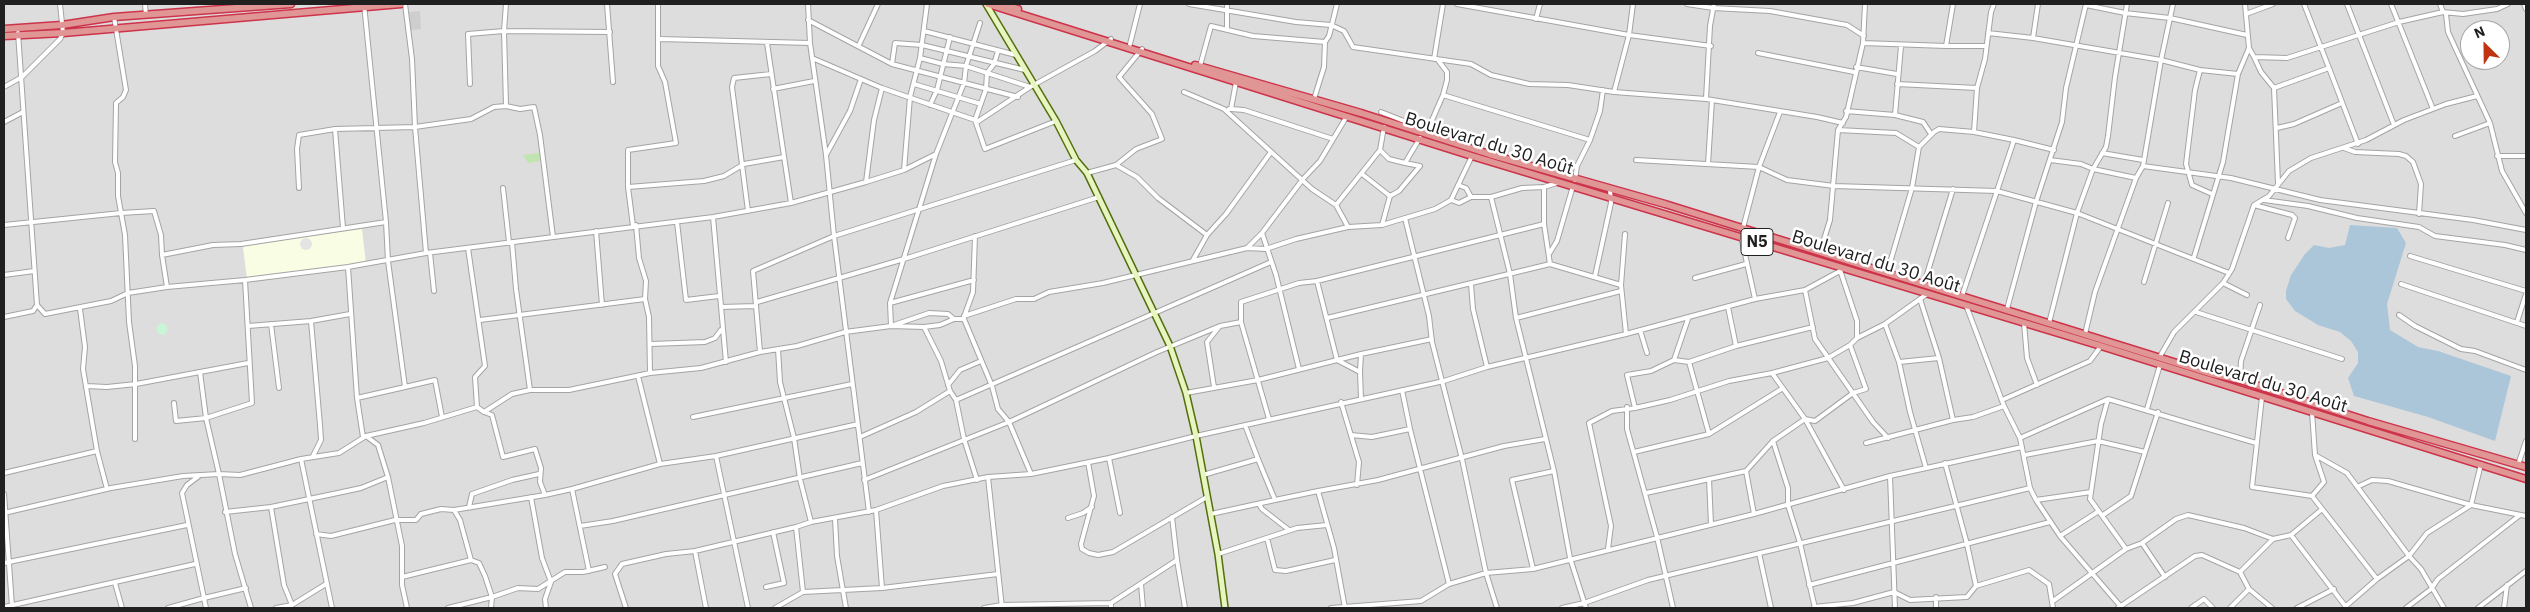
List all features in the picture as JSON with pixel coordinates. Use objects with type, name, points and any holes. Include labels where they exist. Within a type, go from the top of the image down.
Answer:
[{"type":"highway","points":[[4,36],[18,32],[114,17],[223,7],[291,4]]},
{"type":"highway","points":[[4,30],[63,34],[115,27],[364,5],[401,4]]},
{"type":"highway","name":"Boulevard du 30 Août","points":[[981,4],[987,4],[1427,132],[1574,183],[1611,198],[1741,236],[1840,269],[2024,323],[2240,380],[2368,421],[2526,467]]},
{"type":"highway","name":"Boulevard du 30 Août","points":[[1002,4],[1109,40],[1130,44],[1142,50],[1236,82],[1348,115],[1472,156],[1559,182],[1610,190],[1665,204],[2007,309],[2085,334],[2160,365],[2526,479]]},
{"type":"street","points":[[4,87],[22,77],[50,51],[63,34],[60,4]]},
{"type":"street","points":[[145,4],[146,15]]},
{"type":"street","points":[[405,4],[412,59],[415,127],[428,253],[434,291]]},
{"type":"street","points":[[506,4],[504,30],[506,106]]},
{"type":"street","points":[[607,4],[613,82]]},
{"type":"street","points":[[650,373],[651,344],[649,317],[645,299],[646,281],[638,258],[628,187],[628,150],[676,143],[665,82],[658,66],[660,39],[658,4]]},
{"type":"street","points":[[808,4],[814,81],[826,156],[828,192],[869,512]]},
{"type":"street","points":[[859,45],[878,4]]},
{"type":"street","points":[[904,170],[910,97],[920,58],[927,4]]},
{"type":"street","points":[[987,4],[1032,86],[1056,121],[1076,160],[1087,173],[1170,346],[1186,393],[1196,436],[1218,554],[1225,608]]},
{"type":"street","points":[[1130,44],[1140,4]]},
{"type":"street","points":[[1190,4],[1225,11],[1331,25],[1344,31],[1354,47],[1471,64],[1491,75],[1529,84],[1568,85],[1614,92],[1706,99],[1780,112],[1817,116],[1843,123]]},
{"type":"street","points":[[1227,4],[1225,11],[1227,29]]},
{"type":"street","points":[[1314,99],[1324,67],[1325,42],[1329,36],[1337,4]]},
{"type":"street","points":[[1381,112],[1427,132],[1443,95],[1446,72],[1436,59],[1443,4]]},
{"type":"street","points":[[1457,4],[1629,35],[1711,46]]},
{"type":"street","points":[[1536,19],[1540,4]]},
{"type":"street","points":[[1614,92],[1629,35],[1634,4]]},
{"type":"street","points":[[1687,4],[1770,11],[1847,25],[1864,36]]},
{"type":"street","points":[[1770,11],[1771,4]]},
{"type":"street","points":[[1820,252],[1830,220],[1838,130],[1843,123],[1864,36],[1865,4]]},
{"type":"street","points":[[1946,46],[1953,4]]},
{"type":"street","points":[[1974,132],[1977,88],[1994,4]]},
{"type":"street","points":[[2033,38],[2038,4]]},
{"type":"street","points":[[2007,309],[2036,202],[2063,118],[2066,88],[2086,4],[2125,13],[2170,18],[2248,35]]},
{"type":"street","points":[[2049,323],[2077,213],[2093,169],[2102,153],[2108,136],[2127,4]]},
{"type":"street","points":[[2085,334],[2095,292],[2136,178],[2143,166],[2161,60],[2173,4]]},
{"type":"street","points":[[2245,4],[2249,48],[2261,72],[2274,88],[2277,128],[2277,186]]},
{"type":"street","points":[[2246,14],[2273,4]]},
{"type":"street","points":[[2304,4],[2358,144]]},
{"type":"street","points":[[2348,4],[2394,125]]},
{"type":"street","points":[[2391,4],[2433,109]]},
{"type":"street","points":[[2440,4],[2445,13],[2448,32],[2490,123],[2497,156],[2506,181],[2526,213]]},
{"type":"street","points":[[2482,4],[2484,10]]},
{"type":"street","points":[[2254,58],[2287,58],[2398,22],[2445,13],[2463,14],[2497,9],[2508,4]]},
{"type":"street","points":[[2524,4],[2526,9]]},
{"type":"street","points":[[364,5],[386,222],[388,261],[405,387]]},
{"type":"street","points":[[1706,99],[1711,46],[1710,26],[1714,6]]},
{"type":"street","points":[[114,17],[126,90],[124,97],[116,101],[115,107],[115,162],[122,213],[128,293],[128,322],[136,384],[135,438]]},
{"type":"street","points":[[808,20],[859,45],[892,64],[917,72],[940,75],[964,84],[1018,97]]},
{"type":"street","points":[[891,326],[890,303],[936,154],[964,84],[966,66],[980,23]]},
{"type":"street","points":[[1200,66],[1212,26],[1253,36],[1325,42]]},
{"type":"street","points":[[470,84],[468,34],[504,30],[610,32]]},
{"type":"street","points":[[924,31],[1016,55]]},
{"type":"street","points":[[18,32],[37,305],[45,314],[80,309],[111,302],[128,293],[167,287],[348,268],[428,253],[677,222],[748,211],[792,203],[866,182],[904,170],[936,154]]},
{"type":"street","points":[[1988,33],[2033,38],[2119,52],[2200,70],[2238,74]]},
{"type":"street","points":[[930,105],[937,90],[950,38]]},
{"type":"street","points":[[660,39],[726,39],[767,43],[810,42]]},
{"type":"street","points":[[976,121],[1018,97],[1032,86],[1095,51],[1109,40]]},
{"type":"street","points":[[767,43],[792,203]]},
{"type":"street","points":[[892,64],[895,43],[922,45],[1024,70]]},
{"type":"street","points":[[1862,43],[1901,46],[1986,46]]},
{"type":"street","points":[[1895,115],[1897,74],[1901,46]]},
{"type":"street","points":[[2194,257],[2212,194],[2220,176],[2238,74],[2249,48]]},
{"type":"street","points":[[1087,173],[1116,164],[1136,149],[1162,139],[1152,114],[1119,77],[1142,50]]},
{"type":"street","points":[[998,51],[994,64],[987,72],[986,89],[976,121],[985,149],[1056,121]]},
{"type":"street","points":[[1758,53],[1854,72]]},
{"type":"street","points":[[812,58],[882,88],[976,121]]},
{"type":"street","points":[[920,58],[943,64],[966,66],[1032,86]]},
{"type":"street","points":[[1856,67],[1897,74]]},
{"type":"street","points":[[2274,88],[2328,68]]},
{"type":"street","points":[[2200,70],[2186,157],[2188,172],[2195,188],[2212,194]]},
{"type":"street","points":[[748,211],[744,164],[732,87],[734,78],[771,74]]},
{"type":"street","points":[[826,156],[850,112],[861,79]]},
{"type":"street","points":[[774,89],[814,81]]},
{"type":"street","points":[[1232,109],[1236,82]]},
{"type":"street","points":[[914,84],[981,104]]},
{"type":"street","points":[[1897,84],[1977,88]]},
{"type":"street","points":[[866,182],[874,120],[882,88]]},
{"type":"street","points":[[1549,254],[1557,242],[1577,166],[1590,140],[1603,90]]},
{"type":"street","points":[[1184,92],[1224,109],[1312,189],[1336,205],[1348,227]]},
{"type":"street","points":[[1443,95],[1590,140]]},
{"type":"street","points":[[2159,358],[2174,332],[2223,283],[2229,273],[2254,205],[2264,200],[2289,171],[2311,158],[2358,144],[2394,125],[2433,109],[2477,96]]},
{"type":"street","points":[[1708,164],[1712,100]]},
{"type":"street","points":[[2277,128],[2294,124],[2342,103]]},
{"type":"street","points":[[299,188],[297,148],[299,136],[335,130],[415,127],[471,119],[494,107],[506,106],[520,109],[534,107],[540,135],[553,237]]},
{"type":"street","points":[[1224,109],[1244,110],[1333,139]]},
{"type":"street","points":[[1846,111],[1895,115],[1923,122],[1931,134]]},
{"type":"street","points":[[4,122],[23,112]]},
{"type":"street","points":[[1743,228],[1759,167],[1780,112]]},
{"type":"street","points":[[1247,248],[1262,233],[1303,179],[1320,161],[1348,115]]},
{"type":"street","points":[[2455,136],[2490,123]]},
{"type":"street","points":[[1336,205],[1380,150],[1384,127]]},
{"type":"street","points":[[1887,273],[1912,188],[1919,147],[1931,134],[1938,129],[1974,132],[2054,150]]},
{"type":"street","points":[[335,130],[343,228]]},
{"type":"street","points":[[1838,130],[1896,134],[1919,147]]},
{"type":"street","points":[[1406,163],[1420,138]]},
{"type":"street","points":[[1962,296],[2014,140]]},
{"type":"street","points":[[2344,148],[2355,152],[2398,154],[2406,156],[2413,162],[2421,184],[2419,214]]},
{"type":"street","points":[[1380,150],[1389,159],[1420,166],[1399,191],[1390,196],[1382,225]]},
{"type":"street","points":[[1193,260],[1207,235],[1226,214],[1272,152]]},
{"type":"street","points":[[2102,153],[2143,160]]},
{"type":"street","points":[[628,187],[704,181],[724,176],[744,164],[784,156]]},
{"type":"street","points":[[484,412],[512,394],[530,390],[570,390],[650,373],[701,368],[760,352],[797,346],[845,332],[891,326],[924,327],[940,325],[1016,299],[1034,298],[1049,292],[1103,283],[1247,248],[1266,249],[1296,238],[1348,227],[1382,225],[1435,209],[1451,200],[1472,156]]},
{"type":"street","points":[[2497,156],[2525,156]]},
{"type":"street","points":[[760,352],[753,270],[834,236],[877,225],[920,209],[1076,160]]},
{"type":"street","points":[[1636,160],[1759,167],[1787,180],[1834,186],[1997,191],[2077,213],[2117,230],[2194,257],[2229,273]]},
{"type":"street","points":[[2050,160],[2082,164],[2093,169],[2136,178]]},
{"type":"street","points":[[1116,164],[1136,177],[1158,198],[1207,235]]},
{"type":"street","points":[[2143,166],[2277,186],[2320,200],[2485,221],[2526,230]]},
{"type":"street","points":[[1362,174],[1390,196]]},
{"type":"street","points":[[1451,200],[1459,203],[1471,197],[1491,197],[1522,188],[1544,187],[1559,182]]},
{"type":"street","points":[[1458,185],[1466,188],[1471,197]]},
{"type":"street","points":[[1544,187],[1544,224],[1550,264]]},
{"type":"street","points":[[503,188],[530,390]]},
{"type":"street","points":[[1924,284],[1953,189]]},
{"type":"street","points":[[1595,276],[1611,198],[1610,190]]},
{"type":"street","points":[[721,307],[756,304],[1099,197]]},
{"type":"street","points":[[1491,197],[1499,237],[1510,274],[1516,318],[1554,471],[1570,558],[1586,608]]},
{"type":"street","points":[[2264,200],[2308,206],[2357,218],[2419,226],[2435,236],[2496,243],[2526,250]]},
{"type":"street","points":[[2144,282],[2168,203]]},
{"type":"street","points":[[2254,205],[2292,214],[2295,218],[2288,238]]},
{"type":"street","points":[[4,225],[122,213],[154,212],[161,235],[167,287]]},
{"type":"street","points":[[713,217],[726,362]]},
{"type":"street","points":[[1406,218],[1432,339],[1444,381],[1486,573],[1496,608]]},
{"type":"street","points":[[162,255],[213,245],[241,244],[386,222]]},
{"type":"street","points":[[677,222],[686,300],[719,296]]},
{"type":"street","points":[[1269,419],[1241,322],[1241,302],[1299,284],[1499,237],[1544,224]]},
{"type":"street","points":[[596,231],[602,305]]},
{"type":"street","points":[[1262,233],[1299,369]]},
{"type":"street","points":[[1625,234],[1621,291],[1626,334]]},
{"type":"street","points":[[975,236],[973,292],[964,318],[992,386],[998,409],[1009,422],[1030,474]]},
{"type":"street","points":[[1741,236],[1755,299]]},
{"type":"street","points":[[468,248],[480,320],[485,366],[475,376],[478,407],[492,415],[503,457],[535,449],[541,468],[540,474],[544,495]]},
{"type":"street","points":[[2410,256],[2526,292],[2517,322]]},
{"type":"street","points":[[956,400],[992,386],[1024,369],[1271,262]]},
{"type":"street","points":[[1328,318],[1550,264],[1621,285]]},
{"type":"street","points":[[1695,278],[1746,264]]},
{"type":"street","points":[[348,268],[357,398],[364,436],[378,445],[388,477],[395,520],[402,546],[402,577],[406,608]]},
{"type":"street","points":[[626,608],[615,574],[622,564],[666,554],[695,551],[811,522],[869,512],[943,486],[988,477],[1030,474],[1109,458],[1341,402],[1444,381],[1487,367],[1688,319],[1755,299],[1805,290],[1840,269],[1856,321],[1857,338]]},
{"type":"street","points":[[4,275],[34,271]]},
{"type":"street","points":[[174,403],[176,421],[206,418],[252,403],[248,363],[245,280]]},
{"type":"street","points":[[890,303],[974,280]]},
{"type":"street","points":[[1317,281],[1328,318],[1337,360]]},
{"type":"street","points":[[2223,283],[2247,295]]},
{"type":"street","points":[[1471,284],[1473,309],[1487,367]]},
{"type":"street","points":[[2401,284],[2526,326]]},
{"type":"street","points":[[1805,290],[1815,339],[1873,422],[1888,438]]},
{"type":"street","points":[[1516,318],[1621,291]]},
{"type":"street","points":[[1608,549],[1611,526],[1589,423],[1612,411],[1635,408],[1697,392],[1729,381],[1772,373],[1828,358],[1850,345],[1857,338],[1885,324],[1927,294]]},
{"type":"street","points":[[480,320],[645,299]]},
{"type":"street","points":[[1920,299],[1939,358],[1953,420]]},
{"type":"street","points":[[4,317],[33,311],[37,305]]},
{"type":"street","points":[[1966,305],[2004,406],[2020,438],[2025,455],[2030,488],[2036,500],[2060,536],[2121,608],[2195,556],[2202,554],[2240,572],[2249,589],[2272,608]]},
{"type":"street","points":[[2240,380],[2241,361],[2260,305]]},
{"type":"street","points":[[1728,307],[1736,346]]},
{"type":"street","points":[[80,309],[85,347],[83,369],[107,489]]},
{"type":"street","points":[[2196,312],[2342,359]]},
{"type":"street","points":[[891,326],[929,313],[948,314],[954,319]]},
{"type":"street","points":[[248,326],[311,321],[350,314]]},
{"type":"street","points":[[2399,315],[2415,326],[2461,349],[2475,351],[2526,370]]},
{"type":"street","points":[[1674,360],[1688,319]]},
{"type":"street","points":[[311,321],[321,440],[312,456]]},
{"type":"street","points":[[864,480],[1009,422],[1170,346],[1220,326],[1241,322]]},
{"type":"street","points":[[2024,323],[2027,358],[2037,385]]},
{"type":"street","points":[[271,324],[279,388]]},
{"type":"street","points":[[1885,324],[1899,362],[1914,431],[1926,468]]},
{"type":"street","points":[[1214,387],[1207,342],[1220,326]]},
{"type":"street","points":[[924,327],[941,361],[950,391],[956,400],[964,439],[977,480]]},
{"type":"street","points":[[1635,408],[1627,375],[1651,370],[1674,360],[1688,362],[1736,346],[1813,327]]},
{"type":"street","points":[[651,344],[705,342],[715,338],[722,330]]},
{"type":"street","points":[[1640,330],[1646,353]]},
{"type":"street","points":[[1186,393],[1258,380],[1361,354],[1432,339]]},
{"type":"street","points":[[2002,400],[2090,361],[2103,343]]},
{"type":"street","points":[[1646,493],[1746,471],[1773,441],[1805,419],[1815,421],[1853,393],[1866,389],[1850,345]]},
{"type":"street","points":[[778,349],[784,397],[794,438],[800,479],[811,522]]},
{"type":"street","points":[[1361,354],[1361,398]]},
{"type":"street","points":[[1899,362],[1939,358]]},
{"type":"street","points":[[1337,360],[1360,372]]},
{"type":"street","points":[[948,385],[960,370],[981,362]]},
{"type":"street","points":[[1688,362],[1709,434]]},
{"type":"street","points":[[86,386],[107,387],[136,384],[248,363]]},
{"type":"street","points":[[2147,408],[2160,365]]},
{"type":"street","points":[[200,372],[206,418],[226,512],[251,608]]},
{"type":"street","points":[[1772,373],[1805,419],[1844,490]]},
{"type":"street","points":[[638,376],[660,464]]},
{"type":"street","points":[[357,398],[435,380],[442,417]]},
{"type":"street","points":[[693,417],[852,384]]},
{"type":"street","points":[[1634,452],[1709,434],[1783,388]]},
{"type":"street","points":[[1402,390],[1449,584]]},
{"type":"street","points":[[860,437],[916,412],[950,391]]},
{"type":"street","points":[[2262,397],[2252,487],[2312,496],[2377,579]]},
{"type":"street","points":[[2020,438],[2108,399],[2147,408],[2256,443]]},
{"type":"street","points":[[2108,399],[2100,424],[2090,498],[2126,549]]},
{"type":"street","points":[[1341,402],[1359,462],[1357,485]]},
{"type":"street","points":[[1866,442],[1888,438],[1953,420],[1973,417],[2004,406]]},
{"type":"street","points":[[5,513],[107,489],[183,476],[240,475],[312,456],[339,453],[364,436],[478,407]]},
{"type":"street","points":[[1627,408],[1627,429],[1646,493],[1657,537],[1664,577],[1673,608]]},
{"type":"street","points":[[2103,515],[2131,496],[2158,412]]},
{"type":"street","points":[[2312,412],[2315,455],[2324,482],[2312,496]]},
{"type":"street","points":[[316,534],[331,536],[395,520],[416,520],[421,514],[441,509],[454,510],[544,495],[660,464],[716,456],[858,424]]},
{"type":"street","points":[[1245,425],[1275,500]]},
{"type":"street","points":[[1351,436],[1372,436],[1410,429]]},
{"type":"street","points":[[1211,514],[1318,491],[1357,485],[1420,467],[1462,459],[1504,446],[1545,439]]},
{"type":"street","points":[[1773,441],[1788,488],[1788,505],[1800,543],[1814,608],[1853,603],[1894,592],[1910,600],[1936,597],[1967,597],[1976,586],[2029,570],[2049,584],[2053,608]]},
{"type":"street","points":[[2025,455],[2098,441],[2145,452]]},
{"type":"street","points":[[2518,465],[2526,441]]},
{"type":"street","points":[[1331,608],[1421,601],[1449,584],[1486,573],[1532,569],[1570,558],[1754,514],[1890,476],[2022,447]]},
{"type":"street","points":[[4,472],[98,451]]},
{"type":"street","points":[[2315,455],[2347,473],[2409,556],[2421,569],[2431,589],[2444,608]]},
{"type":"street","points":[[716,456],[748,608]]},
{"type":"street","points":[[1109,458],[1120,513]]},
{"type":"street","points":[[300,459],[332,608]]},
{"type":"street","points":[[1203,475],[1258,460]]},
{"type":"street","points":[[580,526],[613,521],[800,479],[862,462]]},
{"type":"street","points":[[1088,462],[1094,496],[1081,544],[1082,549],[1098,555],[1113,552],[1207,497]]},
{"type":"street","points":[[1945,463],[1967,544],[1976,586]]},
{"type":"street","points":[[2291,535],[2347,607],[2377,579],[2409,556],[2427,534],[2470,505],[2481,464]]},
{"type":"street","points":[[1532,569],[1512,480],[1554,471]]},
{"type":"street","points":[[1746,471],[1754,514]]},
{"type":"street","points":[[469,507],[472,494],[512,480],[540,474]]},
{"type":"street","points":[[199,476],[187,485],[182,492],[195,564],[206,608]]},
{"type":"street","points":[[1890,476],[1895,608]]},
{"type":"street","points":[[226,512],[271,507],[361,488],[388,477]]},
{"type":"street","points":[[988,477],[1002,607]]},
{"type":"street","points":[[1709,479],[1711,524]]},
{"type":"street","points":[[2357,487],[2372,480],[2388,481],[2470,505],[2526,516]]},
{"type":"street","points":[[1562,608],[1584,603],[1664,577],[1956,504],[2030,488]]},
{"type":"street","points":[[572,489],[589,571]]},
{"type":"street","points":[[1318,491],[1345,608]]},
{"type":"street","points":[[2036,500],[2091,492]]},
{"type":"street","points":[[4,494],[12,606]]},
{"type":"street","points":[[532,497],[540,551],[551,582],[545,599],[546,608]]},
{"type":"street","points":[[1258,504],[1290,530]]},
{"type":"street","points":[[271,507],[284,585],[292,605]]},
{"type":"street","points":[[1068,518],[1083,513],[1092,507]]},
{"type":"street","points":[[454,510],[460,520],[471,560]]},
{"type":"street","points":[[876,510],[882,588]]},
{"type":"street","points":[[2060,536],[2098,510]]},
{"type":"street","points":[[2240,572],[2273,539],[2291,535],[2322,510]]},
{"type":"street","points":[[2053,601],[2126,549],[2142,543],[2176,519],[2188,514],[2244,528],[2273,539]]},
{"type":"street","points":[[2406,608],[2431,589],[2438,579],[2520,514]]},
{"type":"street","points":[[1172,517],[1176,560],[1185,608]]},
{"type":"street","points":[[835,519],[837,556],[846,608]]},
{"type":"street","points":[[1809,585],[2050,522]]},
{"type":"street","points":[[4,563],[187,525]]},
{"type":"street","points":[[1218,554],[1290,530],[1327,525]]},
{"type":"street","points":[[796,527],[803,592]]},
{"type":"street","points":[[766,587],[784,583],[773,532]]},
{"type":"street","points":[[1268,538],[1275,570],[1286,571],[1335,560]]},
{"type":"street","points":[[2142,543],[2165,577]]},
{"type":"street","points":[[695,551],[706,608]]},
{"type":"street","points":[[1758,553],[1771,608]]},
{"type":"street","points":[[402,577],[471,560],[479,563],[492,598],[491,608]]},
{"type":"street","points":[[984,608],[1111,603],[1176,560]]},
{"type":"street","points":[[4,607],[195,564]]},
{"type":"street","points":[[448,608],[492,598],[518,588],[538,589],[565,572],[589,571],[605,567]]},
{"type":"street","points":[[2478,608],[2526,571]]},
{"type":"street","points":[[775,608],[803,592],[882,588],[998,574]]},
{"type":"street","points":[[115,583],[122,608]]},
{"type":"street","points":[[276,608],[292,605],[326,584]]},
{"type":"street","points":[[1141,584],[1143,608]]},
{"type":"street","points":[[2504,608],[2506,585]]},
{"type":"street","points":[[168,608],[246,588]]},
{"type":"street","points":[[2230,608],[2249,589]]},
{"type":"street","points":[[2297,608],[2334,589]]},
{"type":"street","points":[[1936,597],[1936,608]]},
{"type":"street","points":[[2191,608],[2204,599],[2213,608]]},
{"type":"street","points":[[1111,603],[1111,608]]},
{"type":"street","points":[[1853,603],[1853,608]]},
{"type":"shaded area","points":[[4,4],[2526,4],[2526,474],[2522,473],[2526,475],[2526,608],[4,608],[4,94],[6,92],[4,74]]},
{"type":"shaded area","points":[[420,11],[421,29],[411,30],[409,12]]},
{"type":"shaded area","points":[[362,229],[366,264],[247,279],[243,248],[245,245]]},
{"type":"shaded area","points":[[308,238],[311,239],[311,249],[304,250],[301,249],[300,242],[301,239]]},
{"type":"green space","points":[[539,153],[540,161],[528,163],[523,155]]},
{"type":"green space","points":[[162,323],[168,329],[162,335],[156,329]]},
{"type":"water","points":[[2350,225],[2397,228],[2406,243],[2387,304],[2390,330],[2418,347],[2438,351],[2511,376],[2495,441],[2428,417],[2354,396],[2348,378],[2358,363],[2358,352],[2351,341],[2340,332],[2318,325],[2295,311],[2286,299],[2286,291],[2291,275],[2305,254],[2314,245],[2329,248],[2345,245]]}]
